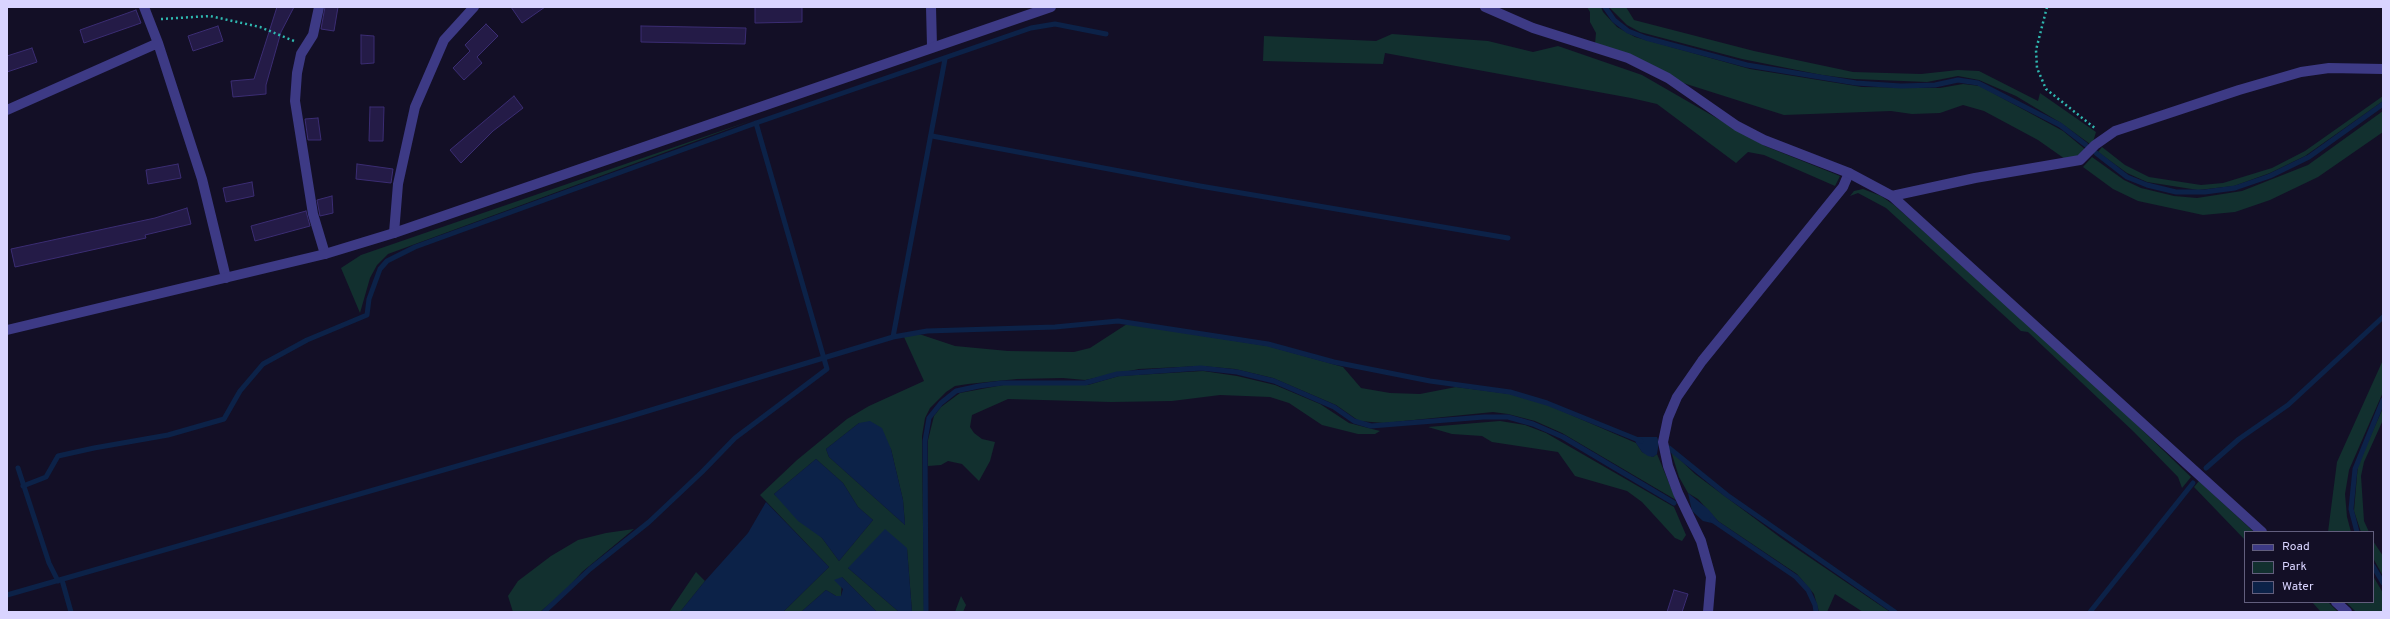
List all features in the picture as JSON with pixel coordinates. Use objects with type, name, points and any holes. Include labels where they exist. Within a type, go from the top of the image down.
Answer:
[{"type":"street","points":[[144,7],[158,43],[202,179],[226,278]]},
{"type":"street","points":[[319,7],[313,35],[301,54],[297,73],[295,101],[313,214],[325,254]]},
{"type":"street","points":[[394,233],[398,184],[415,107],[444,40],[474,7]]},
{"type":"street","points":[[931,7],[932,46]]},
{"type":"street","points":[[7,330],[325,254],[394,233],[932,46],[1050,7]]},
{"type":"street","points":[[1485,7],[1533,28],[1628,58],[1668,78],[1737,126],[1764,140],[1849,173],[1892,196],[2261,531]]},
{"type":"street","points":[[7,110],[158,43]]},
{"type":"street","points":[[1892,196],[1975,178],[2080,160],[2095,145],[2115,131],[2239,90],[2301,72],[2329,68],[2383,69]]},
{"type":"street","points":[[1708,612],[1711,577],[1701,540],[1678,494],[1668,466],[1663,442],[1668,418],[1677,397],[1702,361],[1843,187],[1849,173]]},
{"type":"street","points":[[2337,603],[2347,612]]},
{"type":"path","points":[[2047,7],[2036,50],[2037,68],[2046,89],[2098,132],[2095,145]]},
{"type":"path","points":[[149,19],[210,16],[260,27],[306,47]]},
{"type":"green space","points":[[1587,7],[1601,7],[1603,12],[1617,27],[1635,37],[1750,69],[1862,87],[1940,88],[1963,84],[1980,86],[2063,131],[2086,150],[2079,157],[2065,159],[2038,140],[1984,111],[1963,105],[1940,113],[1912,114],[1891,111],[1784,115],[1680,82],[1595,44],[1596,33],[1590,22],[1590,12]]},
{"type":"green space","points":[[1609,7],[1626,7],[1634,20],[1754,51],[1853,72],[1921,74],[1958,70],[1979,71],[2038,101],[2040,93],[2096,132],[2093,142],[2090,144],[2061,123],[2016,96],[1979,80],[1958,76],[1927,82],[1854,79],[1822,75],[1742,59],[1640,32],[1627,25]]},
{"type":"green space","points":[[1392,34],[1488,41],[1533,52],[1558,46],[1642,75],[1765,146],[1840,176],[1835,186],[1764,155],[1748,152],[1736,163],[1657,104],[1631,98],[1385,53],[1383,64],[1263,61],[1264,36],[1376,41]]},
{"type":"green space","points":[[2383,96],[2383,101],[2305,156],[2270,173],[2234,186],[2198,190],[2147,182],[2127,173],[2098,152],[2102,147],[2125,165],[2149,177],[2201,185],[2223,183],[2272,168],[2305,151]]},
{"type":"green space","points":[[2383,111],[2383,132],[2318,177],[2270,200],[2235,212],[2203,215],[2138,201],[2113,189],[2083,167],[2092,157],[2124,180],[2141,188],[2174,196],[2197,198],[2242,191],[2308,165]]},
{"type":"green space","points":[[753,120],[388,254],[377,265],[370,278],[360,313],[341,268],[361,255]]},
{"type":"green space","points":[[1863,189],[1881,196],[1894,205],[2087,377],[2191,477],[2182,488],[2178,477],[2134,432],[2028,332],[2021,331],[1886,208],[1858,193],[1850,196],[1854,191]]},
{"type":"green space","points":[[1127,324],[1268,346],[1343,367],[1361,388],[1390,393],[1420,394],[1456,387],[1510,394],[1548,405],[1636,443],[1642,452],[1653,457],[1657,454],[1676,500],[1562,433],[1535,421],[1493,412],[1384,423],[1359,421],[1336,405],[1273,378],[1235,369],[1201,366],[1139,369],[1085,380],[1063,378],[1017,379],[968,384],[955,386],[946,392],[930,408],[925,418],[922,436],[924,612],[912,612],[907,549],[848,568],[899,612],[877,612],[842,577],[841,596],[836,596],[826,590],[801,612],[783,612],[829,567],[760,495],[797,460],[847,419],[869,406],[924,381],[904,337],[919,334],[955,346],[1008,351],[1074,352],[1090,348]],"holes":[[[859,423],[891,449],[903,500],[905,525],[829,457],[826,449]],[[816,459],[843,483],[858,507],[873,520],[839,561],[822,538],[774,494]]]},
{"type":"green space","points":[[2383,360],[2383,392],[2349,470],[2345,494],[2347,517],[2351,531],[2328,531],[2337,462]]},
{"type":"green space","points":[[1203,371],[1237,376],[1275,385],[1320,404],[1349,423],[1380,431],[1375,434],[1358,434],[1322,425],[1289,403],[1270,397],[1220,395],[1172,401],[1111,402],[1008,399],[972,415],[970,427],[974,433],[982,439],[995,442],[990,461],[979,481],[962,464],[948,461],[941,465],[928,466],[928,440],[934,416],[941,407],[960,393],[1003,385],[1088,385],[1119,376]]},
{"type":"green space","points":[[2383,408],[2383,420],[2364,462],[2361,476],[2364,521],[2369,531],[2361,531],[2354,511],[2358,464]]},
{"type":"green space","points":[[1500,421],[1525,425],[1546,433],[1674,507],[1686,535],[1682,541],[1675,538],[1642,502],[1627,491],[1575,476],[1558,452],[1492,442],[1482,436],[1452,434],[1428,427]]},
{"type":"green space","points":[[1671,451],[1695,474],[1781,538],[1890,612],[1863,612],[1835,594],[1827,612],[1819,612],[1814,594],[1797,574],[1718,521],[1698,499],[1688,493],[1679,477]]},
{"type":"green space","points":[[2199,481],[2253,531],[2244,531],[2244,539],[2194,487]]},
{"type":"green space","points":[[634,529],[582,572],[566,590],[540,612],[513,612],[508,596],[518,581],[551,556],[578,540],[606,533]]},
{"type":"green space","points":[[2374,542],[2383,556],[2383,576],[2374,560]]},
{"type":"green space","points":[[696,572],[705,581],[680,612],[669,612]]},
{"type":"green space","points":[[2374,578],[2383,593],[2383,612],[2356,612],[2347,603],[2374,603]]},
{"type":"green space","points":[[961,596],[966,605],[963,612],[955,612]]},
{"type":"green space","points":[[2313,603],[2329,603],[2338,612],[2321,612]]},
{"type":"water","points":[[870,421],[882,428],[891,449],[903,500],[905,525],[829,457],[826,449],[859,423]]},
{"type":"water","points":[[1638,437],[1657,437],[1659,442],[1657,454],[1653,457],[1642,452],[1635,440]]},
{"type":"water","points":[[816,459],[843,483],[858,507],[873,520],[839,561],[822,538],[798,521],[774,494]]},
{"type":"water","points":[[1688,493],[1708,509],[1718,521],[1716,524],[1703,521],[1692,511]]},
{"type":"water","points":[[766,502],[829,567],[783,612],[680,612],[705,581],[748,533]]},
{"type":"water","points":[[885,529],[907,548],[912,612],[899,612],[848,568]]},
{"type":"water","points":[[842,577],[877,612],[801,612],[826,590],[836,596],[841,596],[843,589],[834,580]]},
{"type":"building","points":[[277,7],[294,7],[281,32],[266,85],[266,94],[233,97],[231,81],[254,79]]},
{"type":"building","points":[[325,7],[338,7],[334,31],[321,29]]},
{"type":"building","points":[[511,7],[545,7],[522,23]]},
{"type":"building","points":[[755,7],[802,7],[802,22],[755,23]]},
{"type":"building","points":[[136,10],[141,23],[84,43],[80,30]]},
{"type":"building","points":[[486,24],[498,36],[477,57],[482,63],[464,80],[453,68],[470,51],[465,45]]},
{"type":"building","points":[[218,26],[223,41],[193,51],[188,36]]},
{"type":"building","points":[[641,26],[746,28],[745,44],[641,42]]},
{"type":"building","points":[[361,35],[374,36],[374,63],[361,64]]},
{"type":"building","points":[[32,48],[37,62],[7,72],[7,56]]},
{"type":"building","points":[[514,96],[523,108],[493,131],[461,163],[450,150]]},
{"type":"building","points":[[370,107],[384,107],[383,141],[369,141]]},
{"type":"building","points":[[318,118],[321,140],[308,140],[305,119]]},
{"type":"building","points":[[178,164],[181,178],[148,184],[146,170]]},
{"type":"building","points":[[357,164],[393,169],[391,183],[356,179]]},
{"type":"building","points":[[252,182],[254,196],[226,202],[223,188]]},
{"type":"building","points":[[332,196],[333,213],[320,216],[317,200]]},
{"type":"building","points":[[187,208],[191,224],[145,235],[146,238],[15,267],[11,249],[155,218]]},
{"type":"building","points":[[306,211],[310,226],[255,241],[251,226]]},
{"type":"building","points":[[1674,590],[1688,594],[1682,612],[1667,612]]},
{"type":"waterway","points":[[1605,7],[1614,20],[1628,31],[1646,38],[1747,65],[1856,83],[1901,86],[1935,85],[1958,80],[1978,83],[2060,125],[2086,145]]},
{"type":"waterway","points":[[23,486],[46,477],[58,456],[168,435],[224,419],[240,391],[263,364],[307,340],[367,315],[369,299],[380,269],[387,261],[415,247],[756,123],[1031,28],[1055,24],[1106,34]]},
{"type":"waterway","points":[[893,337],[945,59]]},
{"type":"waterway","points":[[2096,153],[2127,177],[2147,185],[2176,192],[2205,192],[2235,188],[2270,176],[2309,157],[2383,104]]},
{"type":"waterway","points":[[544,612],[590,569],[649,522],[702,472],[735,438],[827,369],[756,123]]},
{"type":"waterway","points":[[932,136],[1200,186],[1508,238]]},
{"type":"waterway","points":[[2206,468],[2239,439],[2288,405],[2383,317]]},
{"type":"waterway","points":[[7,595],[618,420],[893,337],[927,331],[1055,327],[1118,321],[1268,344],[1334,362],[1430,381],[1510,392],[1547,403],[1641,441]]},
{"type":"waterway","points":[[926,612],[925,441],[929,418],[941,403],[956,391],[979,386],[1002,383],[1085,383],[1117,374],[1201,368],[1237,372],[1274,381],[1334,407],[1354,421],[1371,426],[1484,417],[1508,417],[1533,424],[1563,437],[1674,503]]},
{"type":"waterway","points":[[2357,531],[2351,509],[2355,469],[2383,400]]},
{"type":"waterway","points":[[1669,448],[1727,495],[1895,612]]},
{"type":"waterway","points":[[18,468],[49,563],[58,581]]},
{"type":"waterway","points":[[2090,612],[2193,483]]},
{"type":"waterway","points":[[1712,520],[1796,577],[1808,590],[1815,605],[1816,612]]},
{"type":"waterway","points":[[2374,568],[2383,583]]},
{"type":"waterway","points":[[62,580],[71,612]]}]
